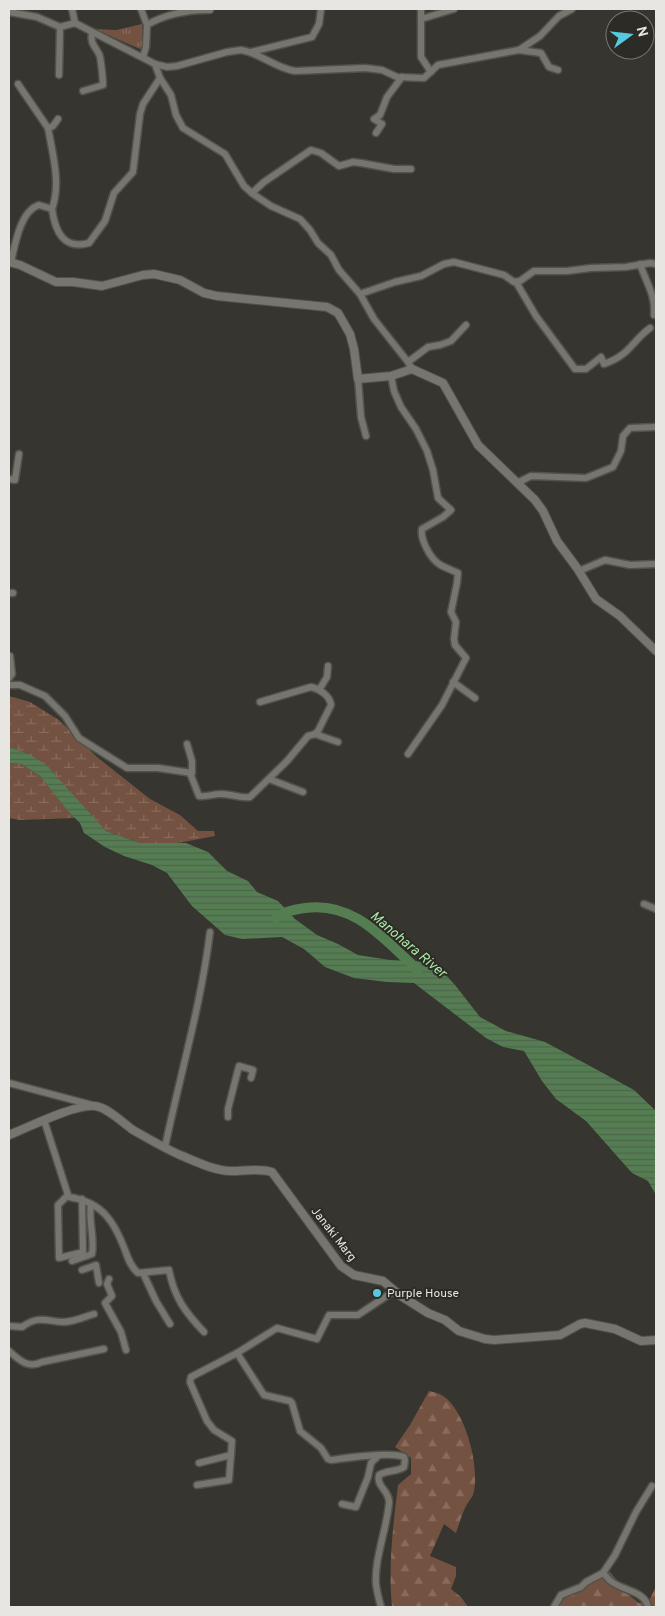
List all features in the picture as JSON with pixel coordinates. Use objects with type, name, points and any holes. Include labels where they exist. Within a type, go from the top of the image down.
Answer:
[{"type":"street","points":[[72,9],[75,23]]},
{"type":"street","points":[[141,9],[147,26],[146,47],[143,57]]},
{"type":"street","points":[[251,52],[312,37],[319,24],[321,9]]},
{"type":"street","points":[[421,9],[421,57],[431,72]]},
{"type":"street","points":[[420,18],[454,9]]},
{"type":"street","points":[[519,50],[540,36],[559,16],[572,9]]},
{"type":"street","points":[[147,26],[156,20],[169,16],[210,10]]},
{"type":"street","points":[[9,12],[38,17],[60,27],[75,23],[155,64],[167,67],[241,50],[251,52],[286,70],[365,68],[382,70],[397,77],[424,78],[438,65],[519,50],[541,53],[549,67],[558,70]]},
{"type":"street","points":[[59,75],[60,27]]},
{"type":"street","points":[[83,91],[103,85],[100,70],[101,60],[91,40],[92,32]]},
{"type":"street","points":[[155,64],[160,78],[171,95],[176,116],[183,128],[225,154],[244,186],[252,193],[271,206],[300,220],[310,230],[318,243],[331,256],[339,270],[360,294],[374,319],[410,365],[443,383],[478,445],[535,500],[543,511],[557,541],[579,571],[596,599],[620,616],[656,651]]},
{"type":"street","points":[[376,133],[382,124],[374,119],[380,115],[387,97],[402,77]]},
{"type":"street","points":[[18,84],[48,128],[56,183],[52,209],[53,220],[60,236],[65,240],[82,245],[89,243],[104,221],[114,193],[133,172],[140,114],[143,104],[160,78]]},
{"type":"street","points":[[48,128],[53,126],[58,119]]},
{"type":"street","points":[[252,193],[264,182],[311,150],[322,153],[339,166],[353,162],[394,169],[411,169]]},
{"type":"street","points":[[52,209],[39,205],[30,210],[18,235],[10,262],[56,282],[102,286],[154,274],[180,280],[204,293],[217,296],[327,307],[338,313],[350,334],[354,349],[360,412],[366,436]]},
{"type":"street","points":[[360,294],[395,282],[422,276],[444,264],[454,262],[504,275],[516,282],[541,322],[575,369],[586,369],[601,357],[604,364],[618,358],[626,353],[641,334],[650,328]]},
{"type":"street","points":[[640,264],[652,294],[655,308],[654,316]]},
{"type":"street","points":[[516,282],[527,278],[534,271],[555,272],[656,264]]},
{"type":"street","points":[[358,379],[391,376],[410,365],[428,347],[451,341],[466,325]]},
{"type":"street","points":[[391,376],[394,391],[401,407],[416,429],[427,451],[433,470],[438,498],[450,510],[443,517],[422,529],[422,533],[434,560],[458,574],[451,612],[456,622],[455,645],[466,658],[439,711],[408,754]]},
{"type":"street","points":[[517,483],[531,476],[586,478],[613,467],[621,451],[624,436],[630,428],[656,427]]},
{"type":"street","points":[[9,479],[15,480],[19,454]]},
{"type":"street","points":[[579,571],[605,560],[630,565],[656,564]]},
{"type":"street","points":[[9,678],[12,674],[10,656]]},
{"type":"street","points":[[319,690],[327,677],[328,666]]},
{"type":"street","points":[[453,682],[475,698]]},
{"type":"street","points":[[9,685],[20,685],[45,696],[65,716],[79,738],[127,768],[158,768],[190,773]]},
{"type":"street","points":[[260,702],[311,687],[319,690],[329,698],[331,705],[315,734]]},
{"type":"street","points":[[190,773],[199,796],[209,797],[218,794],[244,798],[250,797],[308,736],[315,734],[338,742]]},
{"type":"street","points":[[187,744],[193,770],[190,773]]},
{"type":"street","points":[[269,779],[303,792]]},
{"type":"street","points":[[644,904],[656,909]]},
{"type":"street","points":[[166,1147],[176,1092],[205,970],[210,932]]},
{"type":"street","points":[[228,1117],[228,1109],[240,1066],[253,1070],[251,1078]]},
{"type":"street","points":[[9,1082],[95,1106]]},
{"type":"street","points":[[9,1135],[44,1120],[74,1110],[95,1106]]},
{"type":"street","name":"Janaki Marg","points":[[95,1106],[102,1108],[132,1129],[166,1147],[216,1168],[229,1171],[272,1172],[341,1266],[354,1274],[382,1280],[394,1291],[428,1313],[445,1320],[459,1331],[484,1340],[494,1340],[560,1335],[585,1323],[615,1329],[642,1341],[656,1340]]},
{"type":"street","points":[[44,1120],[69,1198],[82,1199],[102,1211],[117,1229],[131,1266],[138,1273],[169,1270],[173,1288],[180,1304],[204,1332]]},
{"type":"street","points":[[68,1195],[58,1205],[59,1258],[83,1252],[82,1199]]},
{"type":"street","points":[[72,1261],[92,1254],[91,1204]]},
{"type":"street","points":[[82,1270],[96,1264],[99,1282]]},
{"type":"street","points":[[144,1273],[156,1301],[170,1324]]},
{"type":"street","points":[[109,1279],[107,1284],[112,1296],[105,1303],[121,1332],[126,1350]]},
{"type":"street","points":[[197,1485],[229,1480],[232,1441],[214,1430],[207,1420],[190,1382],[191,1377],[237,1353],[276,1328],[317,1339],[329,1315],[358,1315],[394,1291]]},
{"type":"street","points":[[9,1326],[22,1327],[30,1321],[40,1318],[64,1322],[94,1314]]},
{"type":"street","points":[[9,1350],[24,1364],[36,1365],[42,1362],[104,1349]]},
{"type":"street","points":[[237,1353],[264,1395],[292,1403],[300,1431],[321,1448],[328,1459],[379,1455],[401,1456],[405,1460],[406,1464],[402,1469],[382,1473],[378,1479],[379,1483],[388,1493],[389,1498],[388,1516],[376,1582],[381,1607]]},
{"type":"street","points":[[199,1463],[231,1455]]},
{"type":"street","points":[[342,1504],[356,1507],[368,1478],[371,1463],[379,1455]]},
{"type":"street","points":[[554,1607],[561,1595],[581,1587],[586,1582],[603,1573],[615,1555],[636,1512],[652,1486]]},
{"type":"street","points":[[603,1573],[612,1583],[627,1589],[643,1599],[648,1607]]},
{"type":"green space","points":[[142,24],[144,44],[143,48],[140,49],[94,29],[116,30]]},
{"type":"green space","points":[[9,696],[30,702],[59,720],[97,757],[150,799],[180,815],[198,831],[214,831],[215,836],[178,843],[140,843],[106,831],[29,754],[9,747]]},
{"type":"green space","points":[[9,763],[21,764],[40,776],[75,818],[20,820],[9,818]]},
{"type":"green space","points":[[429,1391],[443,1396],[459,1414],[470,1442],[473,1457],[475,1484],[473,1495],[467,1504],[456,1533],[444,1524],[430,1556],[456,1567],[456,1576],[451,1589],[461,1597],[468,1607],[392,1607],[391,1561],[398,1485],[411,1474],[411,1458],[395,1447]]},
{"type":"green space","points":[[610,1572],[629,1595],[639,1603],[649,1601],[656,1586],[656,1607],[554,1607],[580,1587]]},
{"type":"shaded area","points":[[9,747],[29,754],[46,765],[106,831],[140,843],[186,843],[208,852],[227,871],[248,881],[257,892],[278,901],[295,919],[317,935],[358,955],[390,960],[434,962],[480,1017],[506,1031],[545,1042],[634,1090],[656,1111],[656,1195],[648,1181],[632,1173],[586,1121],[556,1099],[542,1081],[524,1051],[503,1047],[486,1038],[414,983],[354,978],[325,967],[304,949],[282,937],[242,939],[225,935],[192,906],[167,873],[152,865],[124,856],[105,847],[84,833],[80,823],[40,776],[21,764],[9,763]]},
{"type":"waterway","name":"Manohara River","points":[[276,918],[290,911],[305,908],[323,907],[339,911],[368,925],[418,970]]},
{"type":"place","name":"Purple House","points":[[377,1293]]}]
